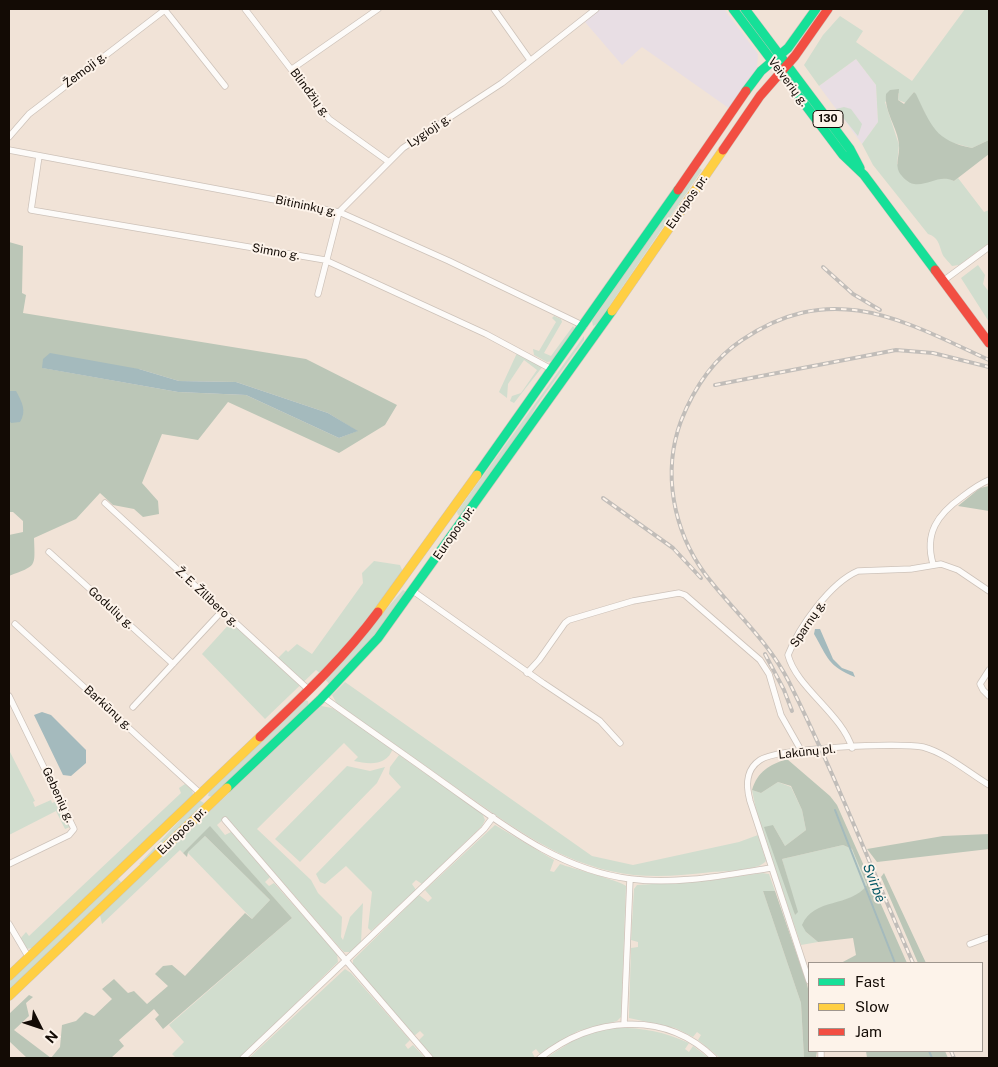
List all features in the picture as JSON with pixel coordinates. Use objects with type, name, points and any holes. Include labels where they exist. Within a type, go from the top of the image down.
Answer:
[{"type":"main road","name":"Veiverių g.","points":[[733,9],[776,58],[787,65],[850,149],[864,175],[989,342]]},
{"type":"main road","name":"Veiverių g.","points":[[744,9],[776,58],[780,72],[843,155],[864,175]]},
{"type":"main road","name":"Europos pr.","points":[[9,976],[309,690],[362,634],[553,370],[761,71],[788,48],[816,9]]},
{"type":"main road","name":"Europos pr.","points":[[9,996],[321,699],[365,653],[413,591],[589,344],[765,90],[787,65],[828,9]]},
{"type":"main road","points":[[701,157],[713,165]]},
{"type":"main road","points":[[584,326],[589,330],[589,344]]},
{"type":"main road","points":[[448,517],[460,525]]},
{"type":"main road","points":[[401,582],[413,591]]},
{"type":"main road","points":[[309,690],[321,699]]},
{"type":"main road","points":[[201,794],[211,804]]},
{"type":"main road","points":[[134,857],[134,868],[138,873]]},
{"type":"street","points":[[165,9],[224,86]]},
{"type":"street","name":"Žemoji g.","points":[[9,137],[29,114],[165,9]]},
{"type":"street","name":"Blindžių g.","points":[[245,9],[329,119],[389,162]]},
{"type":"street","points":[[292,69],[378,9]]},
{"type":"street","points":[[494,9],[530,60]]},
{"type":"street","name":"Lygioji g.","points":[[318,294],[325,260],[339,212],[403,148],[502,83],[596,9]]},
{"type":"street","name":"Bitininkų g.","points":[[9,150],[339,212],[457,265],[584,326]]},
{"type":"street","name":"Simno g.","points":[[39,156],[31,210],[325,260],[486,334],[553,370]]},
{"type":"street","points":[[943,280],[989,247]]},
{"type":"street","points":[[933,564],[930,545],[939,517],[946,508],[981,483],[989,480]]},
{"type":"street","name":"Ž. E. Žilibero g.","points":[[105,503],[309,690]]},
{"type":"street","name":"Godulių g.","points":[[49,552],[173,664]]},
{"type":"street","name":"Sparnų g.","points":[[852,748],[844,731],[792,665],[788,655],[819,605],[836,585],[850,574],[858,571],[911,568],[933,564],[948,566],[989,590]]},
{"type":"street","points":[[413,591],[528,673],[600,721],[620,742]]},
{"type":"street","points":[[528,673],[569,620],[633,601],[679,593],[686,595],[760,660],[768,674],[781,715],[802,752]]},
{"type":"street","points":[[133,707],[222,611]]},
{"type":"street","name":"Barkūnų g.","points":[[15,624],[201,794]]},
{"type":"street","points":[[989,670],[980,684],[982,690],[989,696]]},
{"type":"street","name":"Gebenių g.","points":[[9,696],[74,829],[69,835],[9,864]]},
{"type":"street","points":[[321,699],[493,817],[555,856],[597,872],[630,879],[682,880],[771,868]]},
{"type":"street","name":"Lakūnų pl.","points":[[808,978],[750,801],[748,778],[760,760],[776,754],[852,748],[922,747],[939,754],[989,785]]},
{"type":"street","points":[[243,1058],[484,829],[493,817]]},
{"type":"street","points":[[225,820],[430,1058]]},
{"type":"street","points":[[624,1024],[630,879]]},
{"type":"street","points":[[9,924],[29,958]]},
{"type":"street","points":[[970,944],[989,937]]},
{"type":"street","points":[[540,1058],[576,1035],[593,1029],[624,1024],[647,1026],[674,1033],[700,1046],[714,1058]]},
{"type":"shaded area","points":[[599,9],[724,9],[758,54],[757,70],[730,109],[642,47],[622,65],[585,22]]},
{"type":"shaded area","points":[[856,59],[876,85],[878,122],[862,144],[819,86]]},
{"type":"shaded area","points":[[50,353],[139,369],[179,381],[236,382],[328,413],[358,431],[339,438],[246,395],[178,392],[42,368],[43,359]]},
{"type":"shaded area","points":[[9,391],[16,391],[22,403],[23,414],[20,422],[11,423],[9,420]]},
{"type":"shaded area","points":[[815,629],[820,629],[833,659],[842,668],[853,672],[855,677],[834,665],[814,634]]},
{"type":"shaded area","points":[[42,712],[51,715],[86,750],[86,763],[71,776],[63,775],[34,715]]},
{"type":"green space","points":[[965,9],[989,9],[989,140],[972,148],[946,141],[932,128],[914,92],[906,103],[898,100],[899,93],[885,102],[899,145],[897,164],[936,179],[947,178],[954,181],[958,178],[984,212],[989,210],[989,243],[959,265],[952,266],[943,255],[936,239],[928,234],[873,165],[862,144],[878,122],[876,85],[856,59],[819,86],[804,65],[823,35],[840,16],[863,31],[856,42],[912,81]]},
{"type":"green space","points":[[899,89],[898,100],[904,104],[914,92],[916,94],[926,115],[942,136],[960,145],[972,148],[989,140],[989,154],[954,181],[939,179],[914,184],[907,181],[898,169],[898,139],[886,101],[886,94],[890,90]]},
{"type":"green space","points":[[844,107],[851,109],[862,124],[858,136],[836,109]]},
{"type":"green space","points":[[698,167],[702,170],[597,324],[593,326],[592,321]]},
{"type":"green space","points":[[9,242],[23,246],[22,293],[26,295],[23,313],[306,359],[397,405],[385,425],[339,453],[228,402],[198,440],[162,434],[142,483],[158,501],[159,514],[143,517],[134,509],[113,505],[100,493],[76,519],[34,538],[34,560],[32,564],[25,570],[9,576],[9,535],[23,532],[23,521],[13,512],[9,512]],"holes":[[[43,368],[139,369],[179,381],[236,382],[328,413],[357,431],[339,438],[246,395],[178,392]]]},
{"type":"green space","points":[[978,265],[985,275],[983,284],[989,292],[989,322],[961,278]]},
{"type":"green space","points":[[554,316],[561,319],[562,322],[544,353],[551,356],[573,326],[575,329],[554,361],[547,362],[534,355],[533,349],[539,351],[556,322],[552,318]]},
{"type":"green space","points":[[584,336],[584,340],[537,405],[520,435],[461,516],[458,515],[457,512]]},
{"type":"green space","points":[[517,353],[543,366],[514,403],[510,401],[512,396],[521,393],[537,370],[524,360],[508,384],[507,398],[499,392]]},
{"type":"green space","points":[[989,486],[989,511],[958,506],[980,488]]},
{"type":"green space","points":[[374,561],[400,565],[403,572],[361,629],[321,674],[316,670],[265,719],[202,654],[233,620],[276,660],[286,650],[288,652],[297,644],[312,654],[363,583],[362,573]]},
{"type":"green space","points":[[403,590],[406,592],[387,621],[330,685],[325,679]]},
{"type":"green space","points":[[345,682],[592,856],[633,865],[739,842],[758,835],[766,861],[756,867],[741,870],[674,876],[648,876],[610,871],[568,857],[530,838],[337,704],[332,695]]},
{"type":"green space","points":[[304,700],[308,701],[309,706],[213,797],[208,796],[209,792]]},
{"type":"green space","points":[[321,706],[332,708],[393,748],[390,754],[382,761],[376,763],[354,761],[358,757],[344,743],[257,829],[311,880],[318,893],[342,917],[341,937],[343,940],[350,917],[363,903],[361,942],[350,952],[344,952],[226,817],[217,825],[225,835],[231,832],[270,877],[265,882],[269,886],[274,883],[337,954],[338,962],[240,1058],[176,1058],[172,1054],[184,1042],[169,1025],[292,918],[210,827],[183,853],[180,850],[102,924],[100,915]]},
{"type":"green space","points":[[9,750],[35,801],[33,802],[35,807],[51,800],[52,803],[57,801],[70,827],[65,829],[56,811],[9,835]]},
{"type":"green space","points":[[399,755],[482,813],[485,820],[482,826],[422,884],[416,880],[412,884],[416,890],[371,931],[368,928],[372,892],[346,866],[325,884],[320,882],[316,874],[401,787],[389,774],[390,767]]},
{"type":"green space","points":[[787,759],[830,796],[837,805],[907,962],[843,962],[856,955],[853,938],[818,942],[806,932],[802,925],[815,910],[851,897],[867,885],[852,849],[843,845],[782,859],[798,912],[795,915],[764,827],[773,825],[785,846],[806,830],[802,810],[791,786],[778,782],[761,793],[752,790],[754,783],[761,773]]},
{"type":"green space","points":[[347,766],[370,771],[385,767],[377,783],[300,862],[275,839]]},
{"type":"green space","points":[[778,782],[791,787],[802,810],[806,830],[785,846],[773,825],[795,915],[797,912],[782,859],[843,845],[852,849],[867,885],[860,894],[840,902],[806,932],[818,942],[801,945],[757,815],[752,790],[761,793]]},
{"type":"green space","points":[[185,784],[192,789],[193,795],[33,948],[26,949],[20,939],[26,932],[29,936],[181,793],[179,788]]},
{"type":"green space","points":[[199,800],[204,803],[202,807],[142,864],[139,864]]},
{"type":"green space","points":[[495,825],[554,860],[550,871],[554,872],[560,864],[626,886],[621,1017],[617,1021],[578,1031],[540,1054],[536,1049],[532,1052],[535,1058],[434,1058],[418,1041],[424,1035],[420,1031],[414,1036],[353,965],[353,960],[419,895],[428,902],[432,898],[425,890]]},
{"type":"green space","points":[[210,826],[292,918],[163,1029],[155,1019],[159,1015],[154,1009],[119,1040],[124,1046],[111,1058],[51,1058],[60,1047],[62,1025],[76,1021],[85,1012],[94,1016],[112,999],[102,989],[114,979],[128,993],[134,991],[147,1004],[168,986],[155,974],[163,966],[172,965],[185,976],[245,913],[252,919],[270,900],[205,836],[188,852],[187,857],[183,853]]},
{"type":"green space","points":[[989,834],[989,849],[877,862],[867,849],[943,836]]},
{"type":"green space","points":[[205,836],[270,900],[252,919],[187,852]]},
{"type":"green space","points":[[762,873],[769,874],[775,891],[763,891],[801,1003],[804,1058],[720,1058],[698,1040],[701,1035],[697,1032],[693,1037],[675,1028],[629,1018],[631,948],[638,947],[638,942],[631,940],[634,889],[637,885],[713,880]]},
{"type":"green space","points":[[884,873],[926,962],[918,962],[881,877]]},
{"type":"green space","points":[[117,878],[122,883],[9,991],[9,982]]},
{"type":"green space","points":[[763,891],[775,891],[807,984],[808,1052],[817,1052],[816,1058],[804,1058],[801,1003]]},
{"type":"green space","points":[[345,969],[351,973],[410,1040],[405,1045],[408,1049],[413,1045],[425,1058],[249,1058]]},
{"type":"green space","points":[[29,995],[33,997],[26,1003],[29,1016],[14,1030],[51,1058],[27,1058],[9,1041],[9,1014]]},
{"type":"green space","points":[[609,1028],[640,1029],[669,1035],[689,1043],[685,1049],[689,1052],[693,1046],[709,1058],[546,1058],[577,1038]]},
{"type":"green space","points":[[866,1052],[945,1052],[948,1058],[867,1058]]},
{"type":"waterway","name":"Svirbė","points":[[835,810],[895,962]]},
{"type":"waterway","name":"Svirbė","points":[[929,1052],[932,1058]]},
{"type":"railway","points":[[823,267],[853,294],[880,310]]},
{"type":"railway","points":[[913,962],[837,786],[789,682],[771,652],[705,574],[685,539],[678,520],[674,500],[672,460],[675,440],[681,421],[692,397],[705,376],[731,348],[775,322],[807,312],[837,309],[867,312],[897,320],[926,331],[989,360]]},
{"type":"railway","points":[[715,385],[896,350],[933,353],[989,367]]},
{"type":"railway","points":[[603,498],[673,548],[701,578]]},
{"type":"railway","points":[[765,654],[784,690],[792,711]]},
{"type":"railway","points":[[951,1052],[954,1058]]},
{"type":"traffic: fast","points":[[733,9],[843,155],[864,175],[935,270]]},
{"type":"traffic: fast","points":[[745,9],[850,149],[860,168]]},
{"type":"traffic: fast","points":[[746,91],[761,71],[788,48],[816,9]]},
{"type":"traffic: fast","points":[[477,475],[678,190]]},
{"type":"traffic: fast","points":[[227,788],[320,700],[378,638],[612,311]]},
{"type":"traffic: slow","points":[[612,311],[723,150]]},
{"type":"traffic: slow","points":[[378,612],[477,475]]},
{"type":"traffic: slow","points":[[9,976],[260,737]]},
{"type":"traffic: slow","points":[[9,996],[227,788]]},
{"type":"traffic: jam","points":[[723,150],[760,96],[795,56],[828,9]]},
{"type":"traffic: jam","points":[[678,190],[746,91]]},
{"type":"traffic: jam","points":[[935,270],[989,343]]},
{"type":"traffic: jam","points":[[260,737],[337,661],[378,612]]}]
